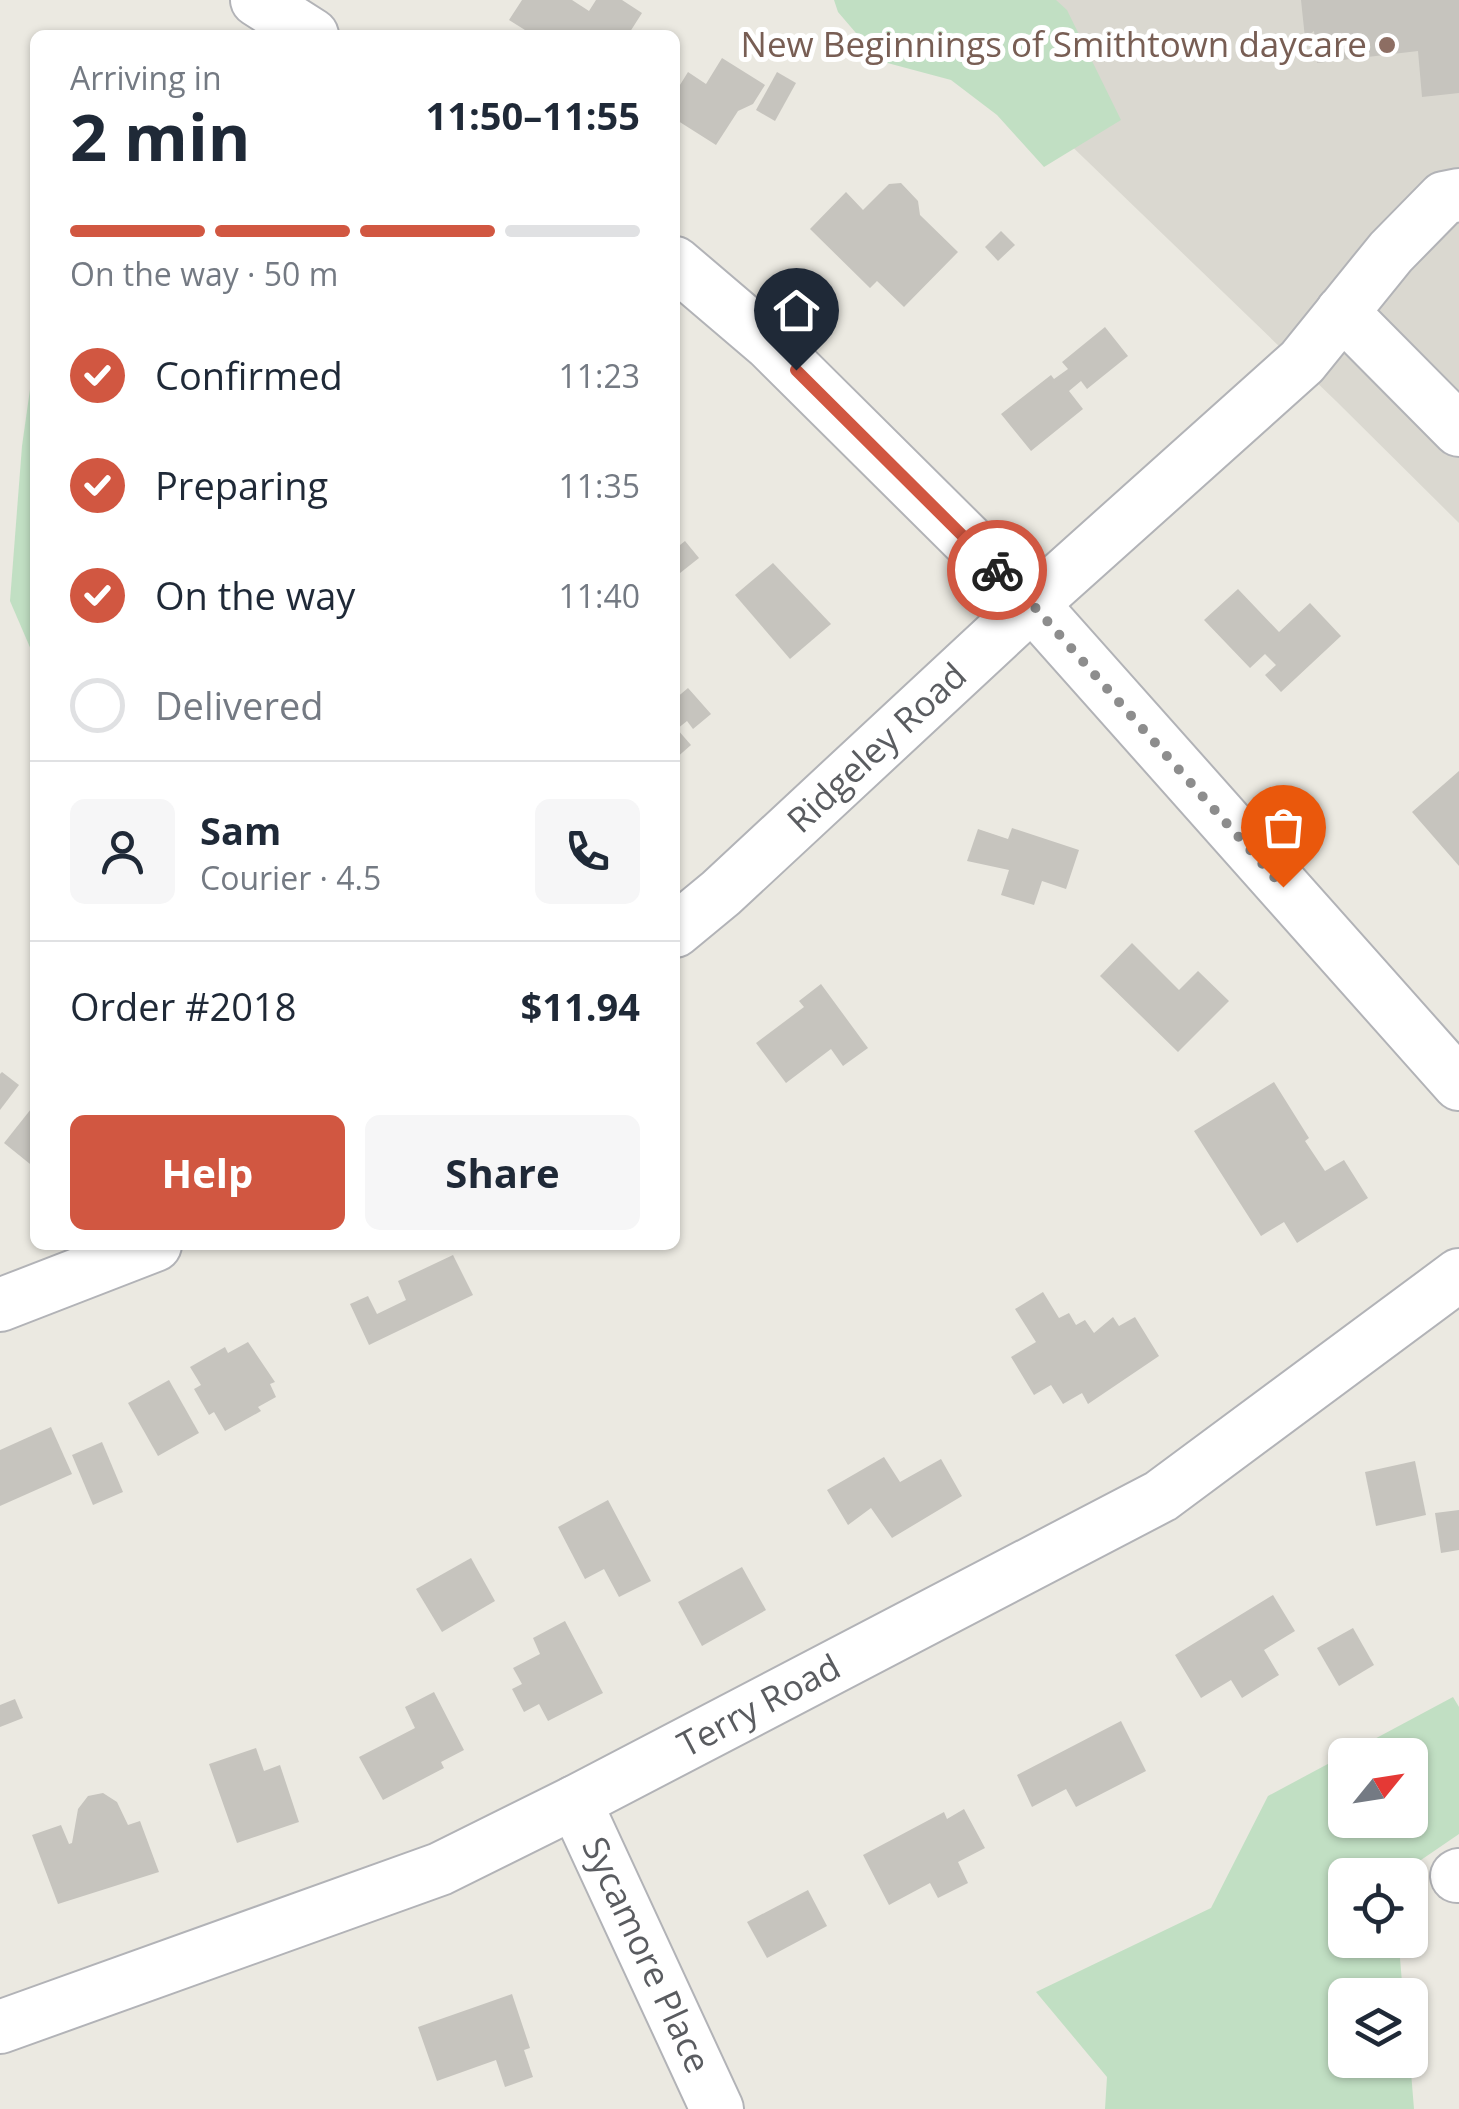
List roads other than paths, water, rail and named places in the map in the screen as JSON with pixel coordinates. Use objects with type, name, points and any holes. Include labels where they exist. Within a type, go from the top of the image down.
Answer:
[{"type":"street","points":[[258,0],[304,30]]},
{"type":"street","name":"Ridgeley Road","points":[[680,927],[721,894],[1032,604],[1302,362],[1390,252],[1444,198],[1459,195]]},
{"type":"street","points":[[680,267],[770,344],[1032,604],[1459,1084]]},
{"type":"street","points":[[1342,312],[1448,406]]},
{"type":"street","points":[[0,1305],[142,1250]]},
{"type":"street","name":"Terry Road","points":[[0,2026],[440,1869],[575,1802],[1162,1496],[1459,1275]]},
{"type":"street","name":"Sycamore Place","points":[[575,1802],[717,2109]]},
{"type":"place","name":"New Beginnings of Smithtown daycare","points":[[1387,45]]}]
